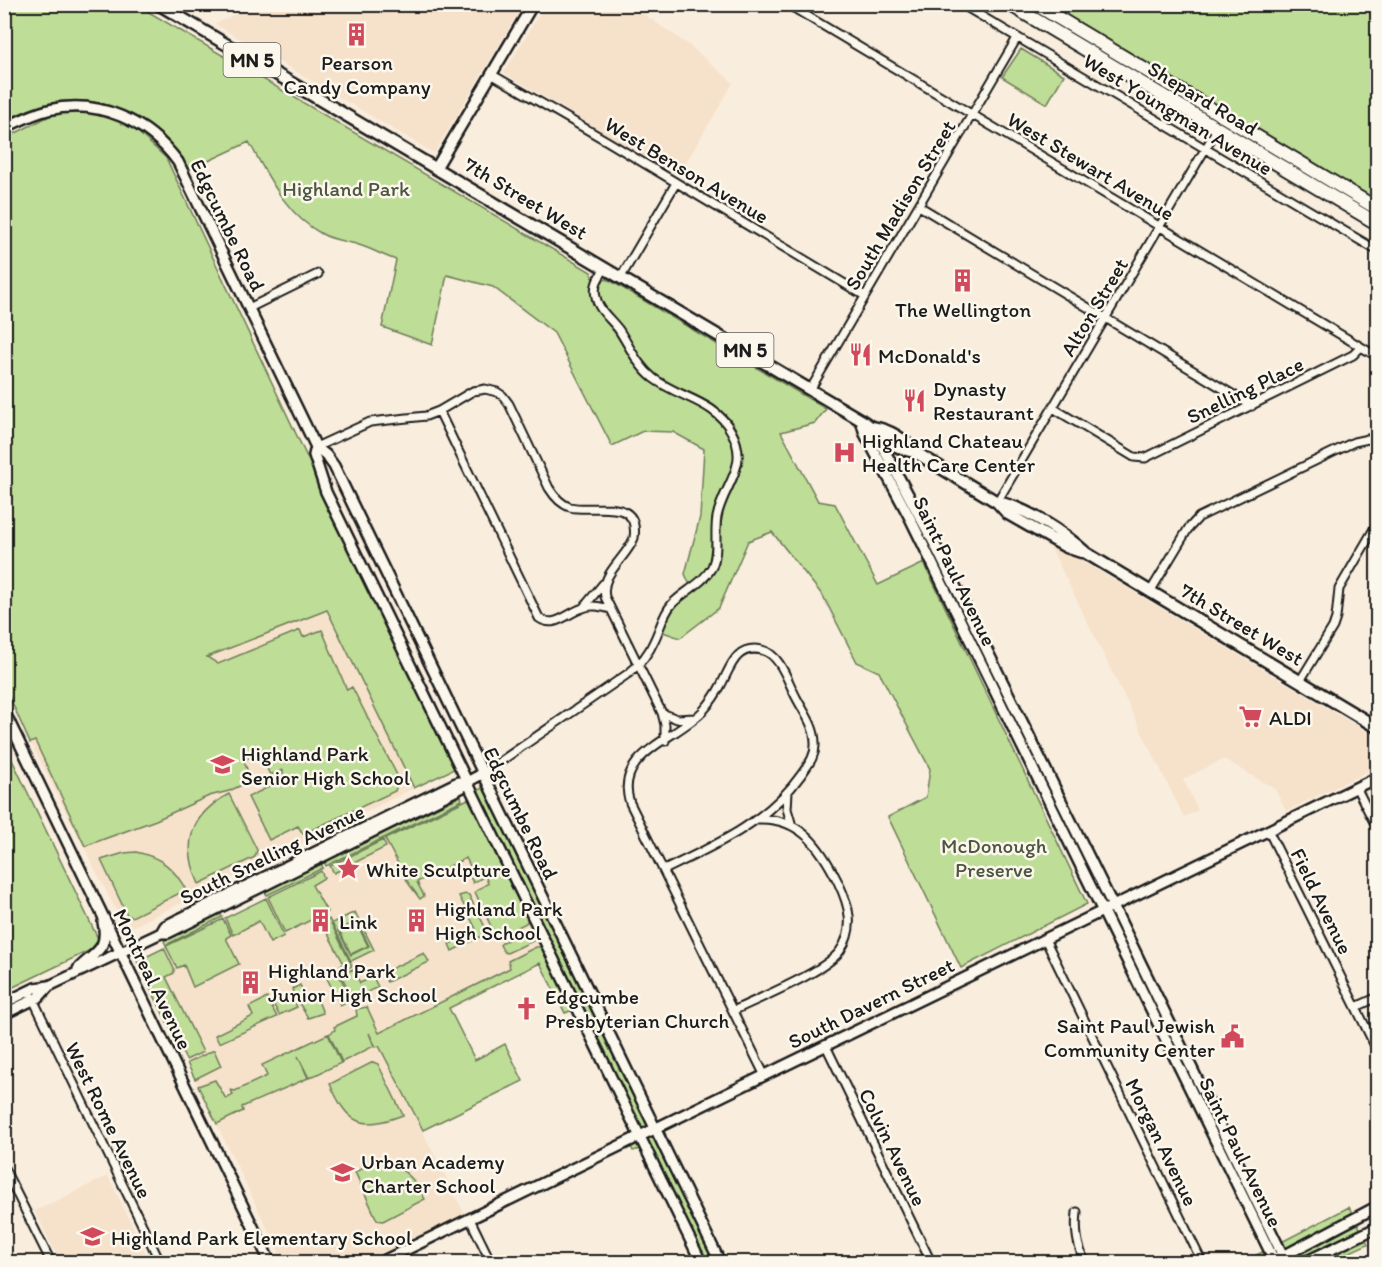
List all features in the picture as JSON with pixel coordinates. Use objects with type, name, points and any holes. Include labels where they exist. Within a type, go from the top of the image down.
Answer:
[{"type":"highway","name":"Shepard Road","points":[[1009,4],[1377,224]]},
{"type":"highway","name":"Shepard Road","points":[[1035,4],[1377,209]]},
{"type":"highway","points":[[1183,93],[1217,116],[1217,129],[1230,126],[1253,135]]},
{"type":"main road","name":"7th Street West","points":[[158,4],[873,427],[882,438],[901,450],[915,452],[997,502],[1011,505],[1060,533],[1086,554],[1377,728]]},
{"type":"street","points":[[436,168],[533,4]]},
{"type":"street","name":"West Stewart Avenue","points":[[787,4],[1377,357]]},
{"type":"street","name":"West Youngman Avenue","points":[[962,4],[1377,251]]},
{"type":"street","name":"South Madison Street","points":[[810,390],[1017,38]]},
{"type":"street","name":"West Benson Avenue","points":[[491,74],[608,141],[865,296]]},
{"type":"street","name":"Edgcumbe Road","points":[[4,128],[46,111],[72,107],[103,110],[130,119],[152,134],[170,152],[184,172],[316,447],[334,466],[720,1263]]},
{"type":"street","name":"Alton Street","points":[[997,502],[1217,129]]},
{"type":"street","points":[[621,277],[676,183]]},
{"type":"street","points":[[919,206],[1252,406]]},
{"type":"street","name":"South Snelling Avenue","points":[[49,986],[161,933],[168,933],[461,788],[466,782],[482,774],[629,673],[651,649],[667,610],[702,579],[712,565],[716,553],[718,513],[735,474],[738,454],[733,434],[719,416],[695,399],[654,378],[636,359],[596,299],[595,286],[605,268]]},
{"type":"street","points":[[249,308],[318,274]]},
{"type":"street","name":"Snelling Place","points":[[1053,408],[1134,457],[1145,458],[1353,355],[1361,347]]},
{"type":"street","points":[[316,447],[370,422],[409,419],[439,411],[473,391],[485,389],[497,392],[509,404],[555,497],[569,507],[614,508],[626,512],[633,524],[634,538],[606,580],[583,608]]},
{"type":"street","points":[[439,411],[536,615],[541,620],[555,622],[583,608],[593,606],[611,609]]},
{"type":"street","name":"Saint Paul Avenue","points":[[861,420],[881,444],[934,543],[1254,1195],[1276,1261]]},
{"type":"street","name":"Saint Paul Avenue","points":[[861,420],[865,434],[910,518],[1276,1261]]},
{"type":"street","points":[[1150,592],[1188,529],[1199,517],[1354,442],[1368,439],[1377,441]]},
{"type":"street","name":"Edgcumbe Road","points":[[316,447],[314,455],[326,492],[700,1263]]},
{"type":"street","points":[[1300,681],[1333,627],[1339,589],[1377,522]]},
{"type":"street","points":[[606,580],[603,588],[611,609],[662,713],[665,725],[664,741]]},
{"type":"street","points":[[664,870],[716,844],[770,810],[788,792],[810,761],[815,741],[812,729],[779,665],[772,656],[761,650],[747,651],[731,662],[717,694],[697,717],[633,766],[626,786],[630,803],[765,1076]]},
{"type":"street","name":"Montreal Avenue","points":[[4,711],[270,1263]]},
{"type":"street","points":[[662,713],[684,720],[697,717]]},
{"type":"street","name":"South Davern Street","points":[[382,1262],[1377,777]]},
{"type":"street","points":[[1356,787],[1377,830]]},
{"type":"street","points":[[788,792],[787,808],[792,826]]},
{"type":"street","points":[[733,1011],[821,967],[836,956],[846,939],[850,916],[845,897],[822,853],[808,837],[792,826],[772,818],[757,819]]},
{"type":"street","name":"Field Avenue","points":[[1268,830],[1377,1052]]},
{"type":"street","points":[[74,974],[99,952],[104,942],[103,921],[92,892]]},
{"type":"street","name":"Morgan Avenue","points":[[1045,939],[1203,1263]]},
{"type":"street","points":[[4,1003],[35,988],[49,986]]},
{"type":"street","points":[[4,1014],[39,997],[49,986]]},
{"type":"street","name":"West Rome Avenue","points":[[29,991],[160,1263]]},
{"type":"street","points":[[1356,1008],[1377,997]]},
{"type":"street","name":"Colvin Avenue","points":[[826,1046],[931,1263]]},
{"type":"street","points":[[4,1168],[51,1263]]},
{"type":"street","points":[[1276,1261],[1377,1206]]},
{"type":"street","points":[[1077,1212],[1075,1228],[1078,1248],[1085,1263]]},
{"type":"street","points":[[470,1219],[491,1263]]},
{"type":"street","points":[[1305,1263],[1377,1227]]},
{"type":"shaded area","points":[[255,5],[523,5],[434,153],[215,24]]},
{"type":"shaded area","points":[[545,5],[630,5],[690,46],[733,83],[678,176],[504,73]]},
{"type":"shaded area","points":[[1047,540],[1367,732],[1377,715],[1377,767],[1286,811],[1275,789],[1224,759],[1183,779],[1198,810],[1184,817]]},
{"type":"shaded area","name":"Highland Park Senior High School","points":[[327,610],[414,788],[126,930],[31,743],[208,656]]},
{"type":"shaded area","name":"Highland Park Senior High School","points":[[468,799],[548,959],[379,1046],[466,1217],[373,1262],[284,1262],[137,961]]},
{"type":"shaded area","name":"Highland Park Elementary School","points":[[108,1176],[150,1262],[60,1262],[35,1211]]},
{"type":"green space","name":"Highland Park","points":[[5,5],[137,5],[591,272],[594,305],[637,367],[664,388],[713,416],[726,427],[733,442],[734,467],[715,515],[712,553],[706,569],[690,585],[685,574],[700,517],[704,449],[673,432],[643,431],[612,446],[554,333],[493,287],[447,275],[432,345],[382,327],[396,260],[362,246],[337,240],[309,226],[279,194],[249,142],[189,170],[177,152],[146,123],[127,112],[107,105],[65,101],[38,106],[5,121]]},
{"type":"green space","points":[[1044,5],[1377,5],[1377,206],[1227,112]]},
{"type":"green space","points":[[1021,49],[1064,75],[1047,104],[1002,77]]},
{"type":"green space","points":[[55,113],[94,113],[126,121],[166,158],[454,769],[414,788],[327,610],[207,657],[218,664],[300,630],[303,637],[322,630],[347,690],[352,687],[399,779],[395,791],[303,834],[298,826],[269,840],[248,797],[283,780],[283,770],[270,775],[259,751],[244,761],[248,772],[242,785],[85,846],[35,741],[30,743],[5,687],[4,139]]},
{"type":"green space","name":"McDonough Preserve","points":[[606,279],[826,409],[815,423],[781,432],[818,501],[835,504],[878,585],[924,563],[1087,904],[961,968],[888,817],[926,797],[930,769],[879,672],[857,662],[823,596],[772,532],[748,541],[719,608],[680,638],[663,632],[670,615],[678,604],[705,582],[716,568],[721,521],[741,469],[742,449],[735,427],[718,408],[663,379],[644,363],[600,298],[600,284]]},
{"type":"green space","points":[[4,743],[101,945],[5,991],[4,990]]},
{"type":"green space","points":[[489,782],[656,1121],[660,1122],[666,1135],[663,1137],[724,1262],[697,1262],[641,1149],[633,1151],[627,1139],[631,1135],[631,1129],[573,1010],[565,1013],[540,963],[449,1008],[475,1060],[505,1044],[523,1081],[423,1130],[379,1046],[376,1047],[369,1033],[374,1046],[342,1062],[329,1034],[335,1030],[334,1027],[357,1016],[356,1009],[367,1007],[379,1033],[510,968],[508,961],[536,947],[542,947],[536,936],[533,941],[507,953],[504,952],[500,945],[503,942],[528,930],[534,930],[528,920],[500,936],[495,935],[475,892],[488,883],[485,876],[473,883],[467,870],[471,868],[466,858],[417,882],[424,896],[420,899],[409,884],[385,839],[468,799]]},
{"type":"green space","points":[[229,794],[257,850],[255,857],[199,884],[191,856],[190,843],[193,832],[205,811]]},
{"type":"green space","points":[[461,796],[462,800],[326,866],[323,859],[332,858]]},
{"type":"green space","points":[[383,840],[386,847],[334,873],[330,866]]},
{"type":"green space","points":[[136,852],[160,860],[177,875],[186,890],[132,917],[127,915],[101,860]]},
{"type":"green space","points":[[320,861],[323,868],[267,895],[263,889],[273,887],[313,867]]},
{"type":"green space","points":[[321,871],[324,878],[312,885],[327,912],[285,933],[268,897]]},
{"type":"green space","points":[[469,895],[488,933],[452,951],[449,944],[476,929],[459,896]]},
{"type":"green space","points":[[266,898],[284,936],[270,943],[259,921],[233,935],[225,918]]},
{"type":"green space","points":[[355,912],[374,950],[351,961],[332,923]],"holes":[[[357,921],[369,946],[351,955],[338,930]]]},
{"type":"green space","points":[[220,913],[222,917],[166,945],[164,941]]},
{"type":"green space","points":[[223,919],[231,935],[226,938],[239,964],[193,987],[184,965],[177,968],[166,946]]},
{"type":"green space","points":[[329,919],[352,966],[346,969],[339,967],[344,964],[322,923]]},
{"type":"green space","points":[[356,922],[368,946],[351,954],[339,930]]},
{"type":"green space","points":[[164,948],[174,969],[174,973],[166,977],[203,1052],[186,1060],[137,961]]},
{"type":"green space","points":[[424,953],[429,962],[387,982],[382,973]]},
{"type":"green space","points":[[336,968],[351,1000],[340,1005],[325,974]]},
{"type":"green space","points":[[338,969],[347,972],[353,969],[360,983],[373,977],[378,987],[353,999]]},
{"type":"green space","points":[[300,985],[307,1000],[316,996],[323,1013],[308,1018],[292,989]]},
{"type":"green space","points":[[291,994],[297,1007],[279,1015],[273,1003]]},
{"type":"green space","points":[[267,998],[277,1017],[219,1043],[215,1035],[253,1016],[249,1007]]},
{"type":"green space","points":[[328,1034],[341,1063],[309,1078],[298,1056],[308,1078],[242,1107],[243,1111],[217,1124],[198,1086],[215,1080],[226,1099],[233,1095],[231,1090],[235,1091],[267,1076],[262,1065]]},
{"type":"green space","points":[[214,1050],[221,1066],[195,1079],[187,1063]]},
{"type":"green space","points":[[373,1062],[378,1064],[403,1115],[376,1123],[366,1123],[350,1116],[330,1084]]},
{"type":"green space","points":[[389,1162],[411,1177],[425,1199],[383,1221],[377,1220],[355,1172],[373,1163]]},
{"type":"green space","points":[[1349,1207],[1368,1244],[1328,1262],[1243,1262]]},
{"type":"place","name":"Pearson Candy Company","points":[[357,34]]},
{"type":"place","name":"The Wellington","points":[[963,281]]},
{"type":"place","name":"McDonald's","points":[[860,355]]},
{"type":"place","name":"Dynasty Restaurant","points":[[915,400]]},
{"type":"place","name":"Highland Chateau Health Care Center","points":[[844,452]]},
{"type":"place","name":"ALDI","points":[[1251,717]]},
{"type":"place","name":"Highland Park Senior High School","points":[[223,765]]},
{"type":"place","name":"White Sculpture","points":[[348,869]]},
{"type":"place","name":"Highland Park High School","points":[[417,920]]},
{"type":"place","name":"Link","points":[[321,921]]},
{"type":"place","name":"Highland Park Junior High School","points":[[250,982]]},
{"type":"place","name":"Edgcumbe Presbyterian Church","points":[[527,1008]]},
{"type":"place","name":"Saint Paul Jewish Community Center","points":[[1233,1037]]},
{"type":"place","name":"Urban Academy Charter School","points":[[343,1173]]},
{"type":"place","name":"Highland Park Elementary School","points":[[93,1237]]}]
